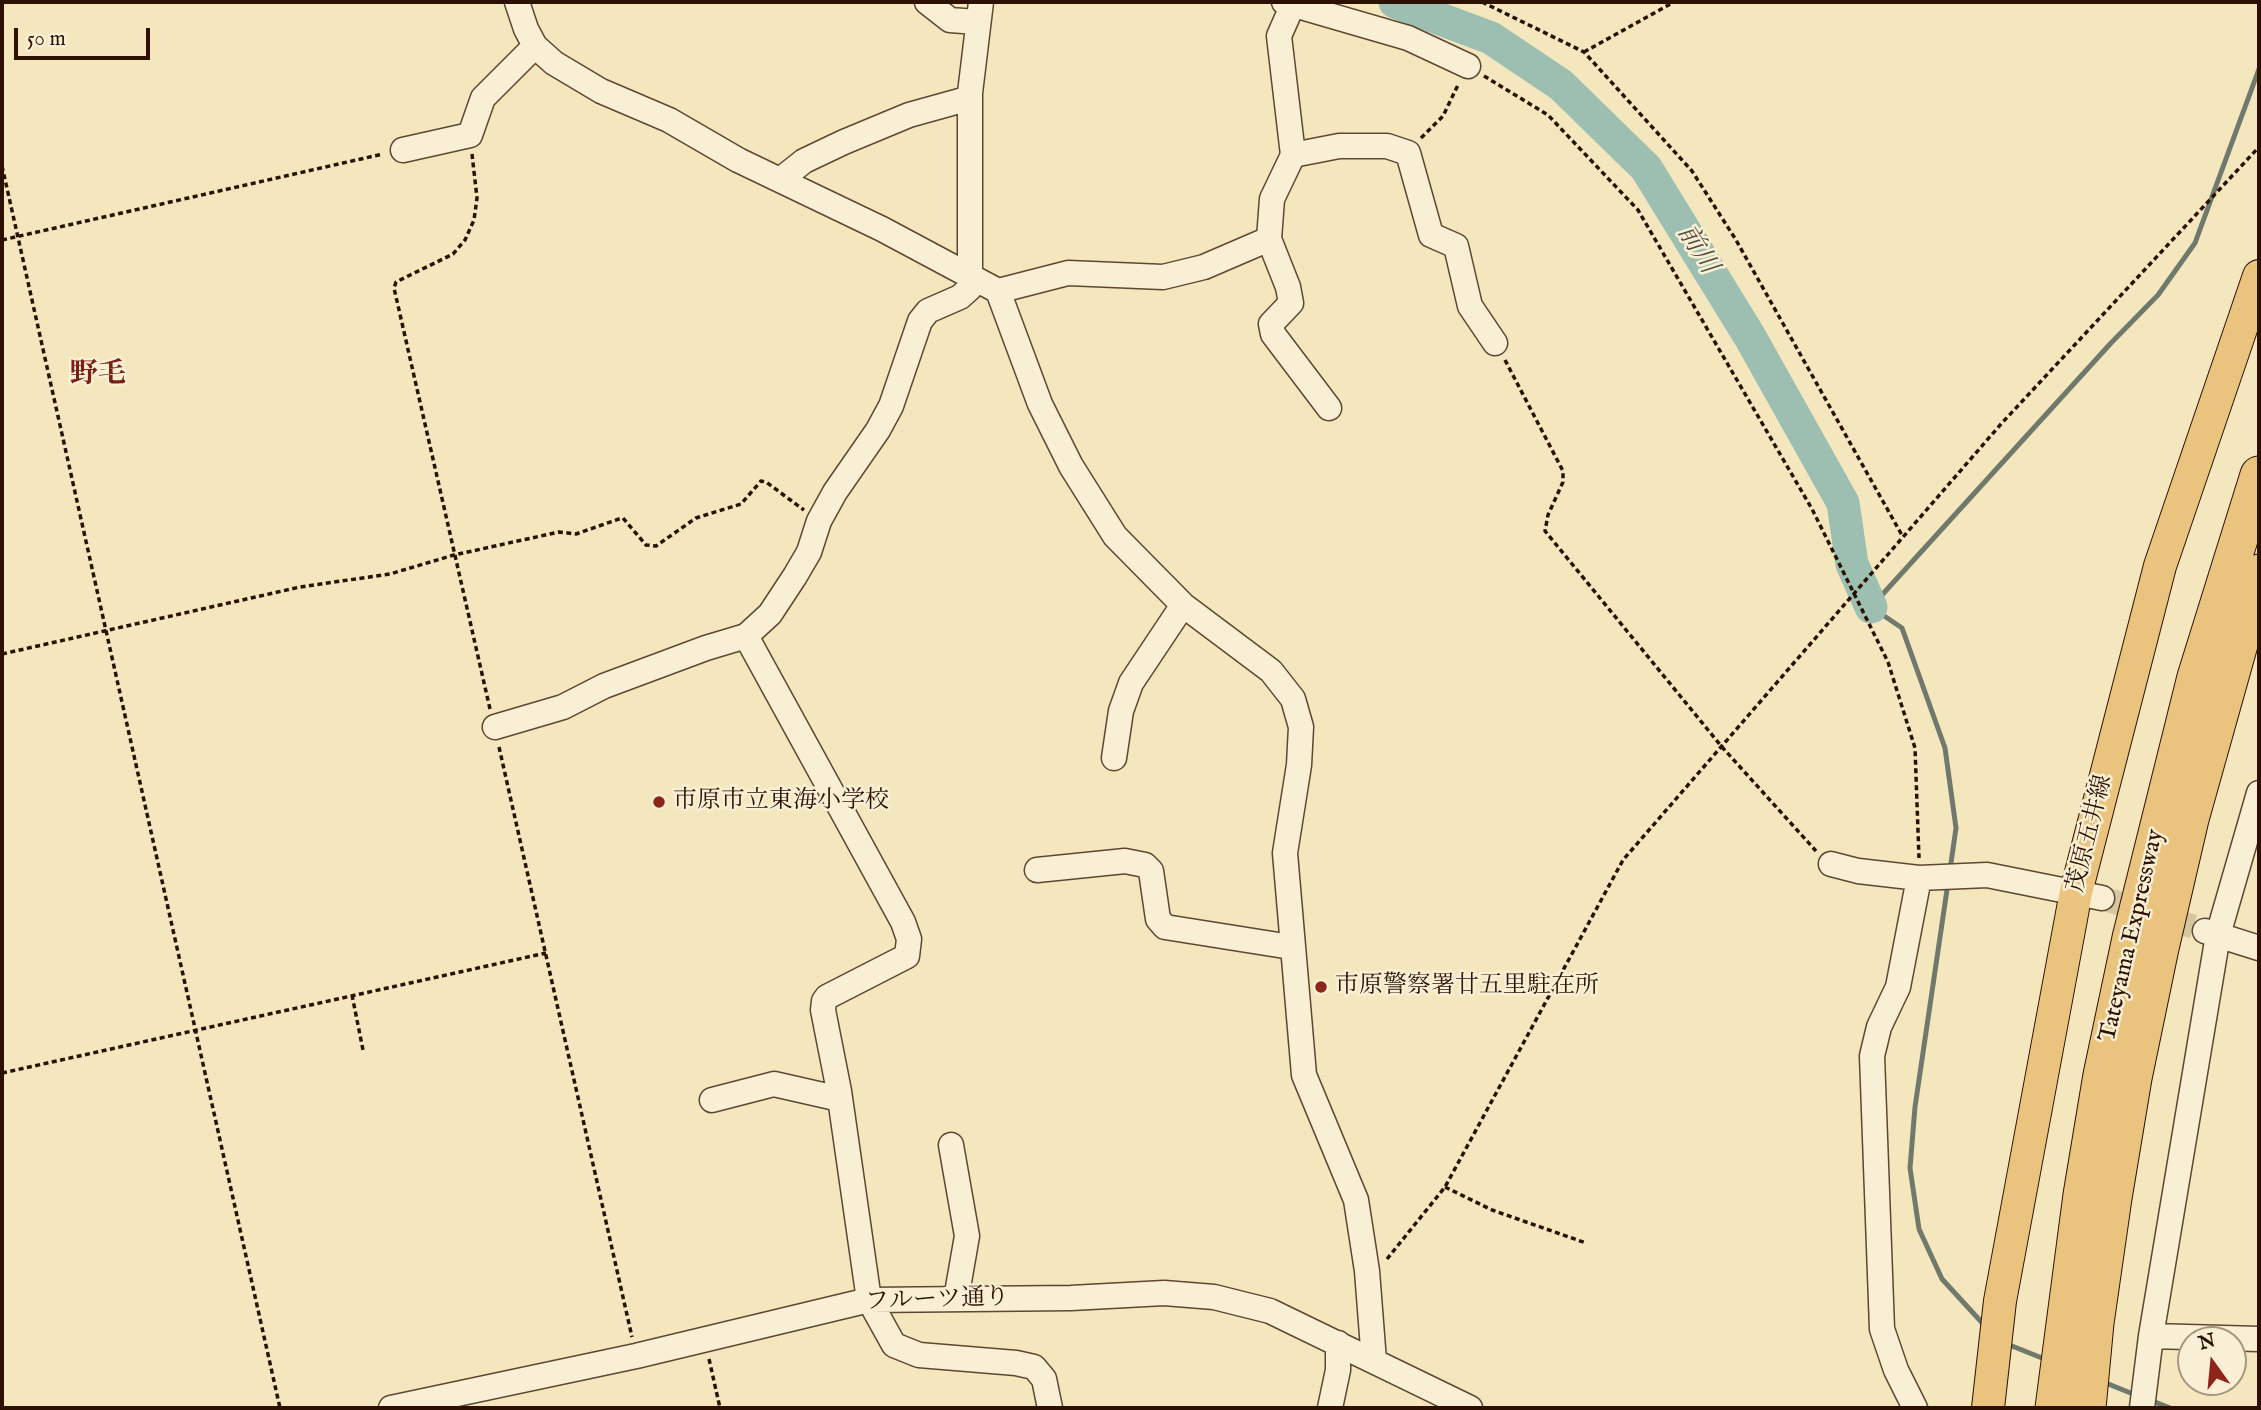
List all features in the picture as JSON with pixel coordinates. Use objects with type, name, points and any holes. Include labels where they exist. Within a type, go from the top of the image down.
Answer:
[{"type":"highway","name":"Tateyama Expressway","points":[[2087,1408],[2080,1323],[2102,1075],[2131,938],[2196,677],[2259,475]]},
{"type":"highway","name":"Tateyama Expressway","points":[[2054,1408],[2080,1323],[2190,819],[2259,573]]},
{"type":"main road","name":"茂原五井線","points":[[1989,1396],[2000,1301],[2160,566],[2253,321],[2259,276]]},
{"type":"street","points":[[495,727],[563,707],[604,686],[746,636],[770,614],[809,552],[819,521],[835,492],[878,430],[891,406],[920,321],[928,311],[960,296],[970,288],[970,99],[979,12],[950,20],[927,2]]},
{"type":"street","points":[[1329,408],[1273,334],[1271,324],[1290,303],[1288,287],[1269,239],[1272,199],[1293,155],[1279,37],[1290,3],[1408,38],[1468,66]]},
{"type":"street","points":[[525,7],[526,29],[535,46],[554,63],[601,91],[669,120],[738,160],[882,229],[998,291],[1068,273],[1163,276],[1205,267],[1269,239]]},
{"type":"street","points":[[402,150],[470,135],[483,98],[535,46]]},
{"type":"street","points":[[780,180],[804,161],[844,142],[909,115],[970,99]]},
{"type":"street","points":[[1293,155],[1339,146],[1387,146],[1408,153],[1431,235],[1456,246],[1471,306],[1495,343]]},
{"type":"street","points":[[998,291],[1040,404],[1072,466],[1115,536],[1183,605],[1271,671],[1293,699],[1301,727],[1299,765],[1284,853],[1304,1075],[1356,1200],[1367,1272],[1374,1361]]},
{"type":"street","points":[[1114,758],[1121,711],[1131,683],[1183,605]]},
{"type":"street","points":[[746,636],[903,922],[909,939],[907,956],[827,997],[823,1010],[840,1099],[869,1300],[894,1345],[919,1355],[1016,1363],[1034,1367],[1044,1379],[1050,1408]]},
{"type":"street","points":[[2142,1408],[2211,933],[2259,793]]},
{"type":"street","points":[[1037,870],[1125,860],[1145,865],[1151,871],[1158,919],[1165,928],[1291,947]]},
{"type":"street","points":[[1831,864],[1858,871],[1919,878],[1987,875],[2089,895]]},
{"type":"street","points":[[1915,1408],[1896,1370],[1882,1329],[1872,1056],[1879,1027],[1898,987],[1919,878]]},
{"type":"street","points":[[2211,933],[2259,948]]},
{"type":"street","points":[[712,1100],[774,1084],[840,1099]]},
{"type":"street","points":[[951,1145],[967,1236],[956,1299]]},
{"type":"street","name":"フルーツ通り","points":[[391,1408],[636,1356],[869,1300],[1071,1298],[1164,1293],[1214,1297],[1270,1311],[1470,1408]]},
{"type":"street","points":[[2151,1336],[2259,1339]]},
{"type":"street","points":[[1330,1408],[1338,1370],[1338,1343]]},
{"type":"path","points":[[1482,2],[1584,52],[1692,171],[1736,240],[1903,537]]},
{"type":"path","points":[[1584,52],[1674,2]]},
{"type":"path","points":[[1408,153],[1443,116],[1468,66],[1548,115],[1638,210],[1806,498],[1888,662],[1914,748],[1919,878]]},
{"type":"path","points":[[470,135],[477,198],[474,220],[465,240],[453,254],[396,282],[394,288],[636,1356]]},
{"type":"path","points":[[1367,1272],[1387,1260],[1445,1187],[1623,860],[2001,424],[2259,147]]},
{"type":"path","points":[[2,240],[402,150]]},
{"type":"path","points":[[2,166],[280,1408]]},
{"type":"path","points":[[1495,343],[1563,471],[1563,482],[1548,515],[1545,531],[1722,747],[1813,848],[1831,864]]},
{"type":"path","points":[[2,653],[300,587],[390,574],[454,555],[559,532],[576,534],[623,518],[646,545],[656,546],[696,518],[741,504],[761,481],[819,521]]},
{"type":"path","points":[[2,1073],[546,953]]},
{"type":"path","points":[[352,995],[363,1050]]},
{"type":"path","points":[[1445,1187],[1492,1210],[1586,1243]]},
{"type":"path","points":[[704,1340],[720,1408]]},
{"type":"waterway","name":"前川","points":[[1395,2],[1491,38],[1561,85],[1646,168],[1750,337],[1843,503],[1852,564],[1871,607]]},
{"type":"waterway","points":[[1950,870],[1956,828],[1945,748],[1902,628],[1871,607],[2158,295],[2195,243],[2259,69]]},
{"type":"waterway","points":[[1948,883],[1915,1107],[1910,1168],[1919,1229],[1942,1279],[1986,1327]]},
{"type":"waterway","points":[[2007,1344],[2047,1360]]},
{"type":"waterway","points":[[2101,1381],[2138,1396]]},
{"type":"waterway","points":[[2150,1400],[2170,1408]]},
{"type":"tunnel","points":[[2102,898],[2204,930]]},
{"type":"place","name":"市原市立東海小学校","points":[[659,802]]},
{"type":"place","name":"市原警察署廿五里駐在所","points":[[1321,987]]},
{"type":"district","name":"野毛","points":[[98,376]]}]
